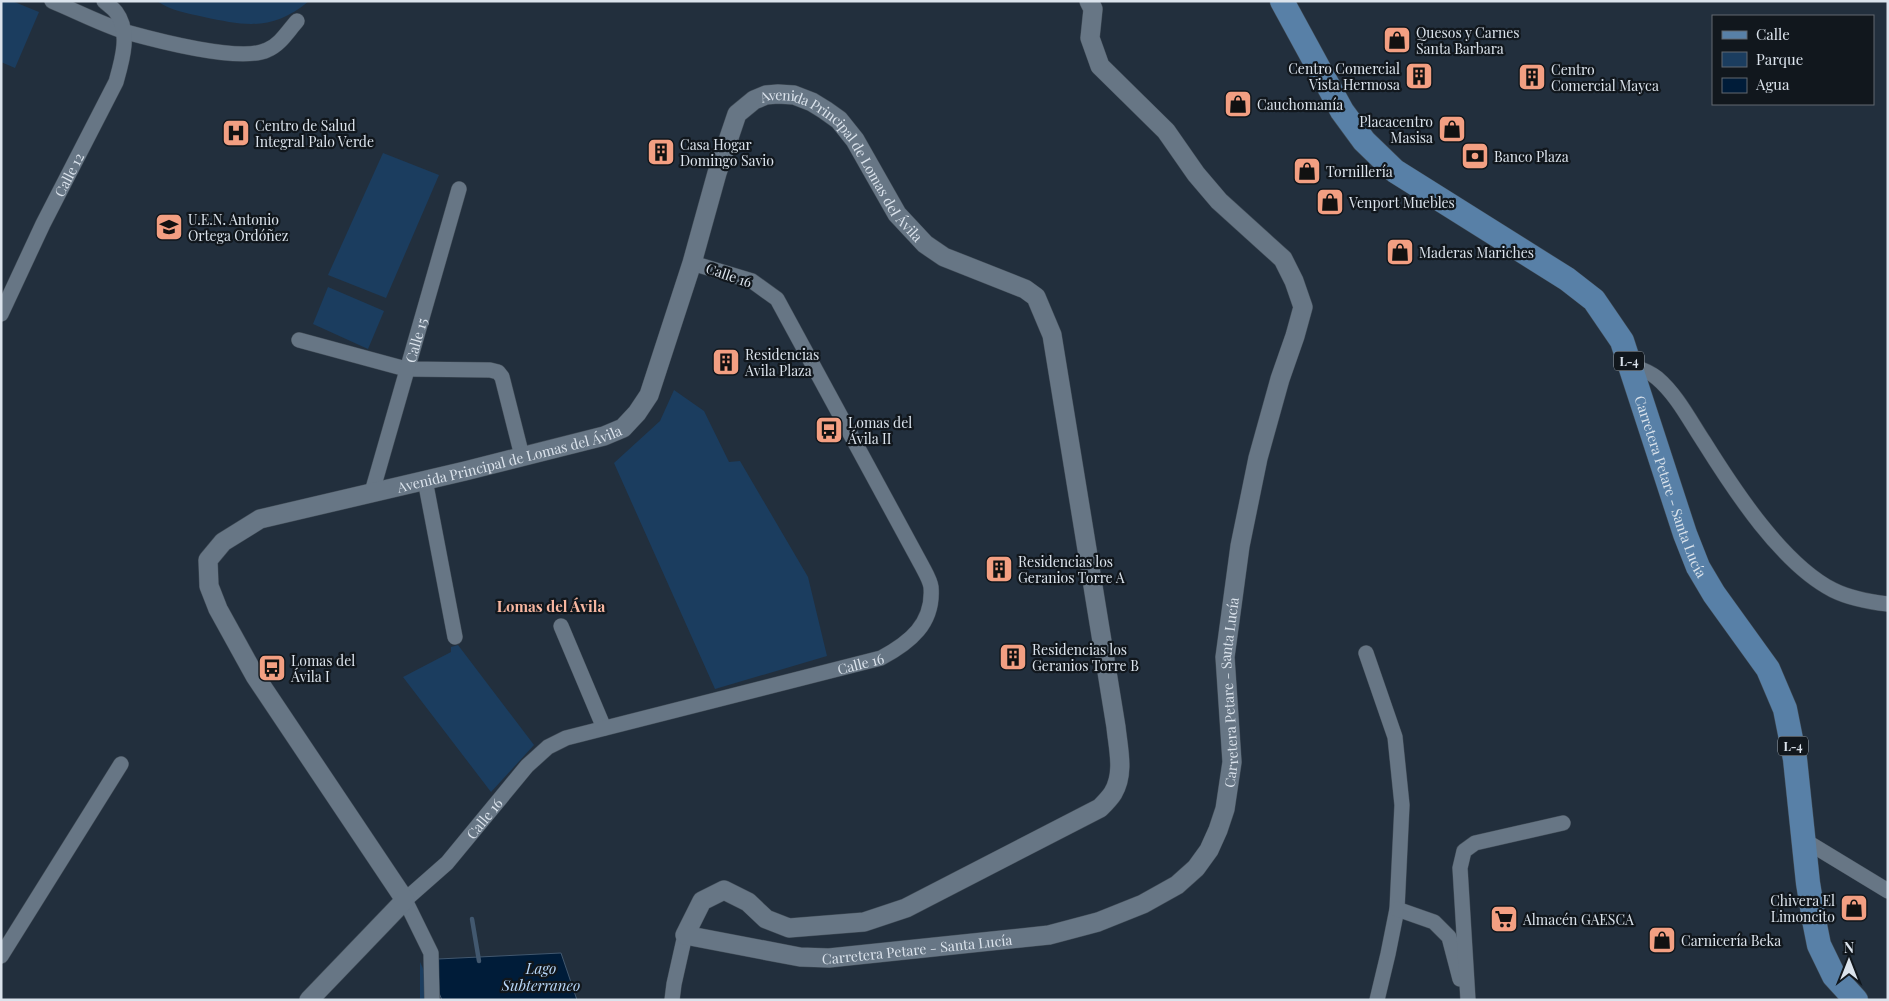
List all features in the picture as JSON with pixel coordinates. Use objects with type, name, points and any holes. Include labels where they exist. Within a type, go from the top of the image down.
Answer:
[{"type":"main road","name":"Carretera Petare - Santa Lucía","points":[[1282,1],[1342,111],[1364,141],[1395,171],[1567,279],[1594,300],[1622,341],[1685,534],[1698,567],[1714,594],[1768,669],[1785,709],[1795,759],[1814,920],[1820,945],[1841,990],[1856,1000]]},
{"type":"street","points":[[52,1],[124,32],[209,52],[250,53],[267,51],[280,42],[297,21]]},
{"type":"street","points":[[104,1],[117,12],[124,32]]},
{"type":"street","name":"Carretera Petare - Santa Lucía","points":[[685,935],[800,957],[829,958],[1049,935],[1098,922],[1142,904],[1177,884],[1196,868],[1209,850],[1218,830],[1225,809],[1232,762],[1225,657],[1240,546],[1258,458],[1303,307],[1294,281],[1283,259],[1219,201],[1196,174],[1166,131],[1100,66],[1090,38],[1093,9],[1090,1]]},
{"type":"street","name":"Calle 12","points":[[1,314],[43,224],[116,82],[123,57],[124,32]]},
{"type":"street","name":"Avenida Principal de Lomas del Ávila","points":[[405,900],[255,676],[218,609],[209,586],[208,560],[223,542],[260,519],[604,436],[623,428],[637,413],[649,395],[737,114],[744,107],[766,95],[794,95],[812,102],[840,120],[855,140],[897,214],[925,244],[944,257],[1025,288],[1036,298],[1052,335],[1120,759],[1120,777],[1113,793],[1100,808],[906,908],[864,922],[790,928],[766,919],[748,902],[724,890],[702,901],[685,935]]},
{"type":"street","name":"Calle 15","points":[[372,492],[459,189]]},
{"type":"street","name":"Calle 16","points":[[405,900],[447,863],[521,773],[548,747],[566,738],[881,658],[902,647],[917,633],[926,618],[931,602],[931,586],[922,566],[776,299],[752,281],[692,262]]},
{"type":"street","points":[[299,340],[406,369],[490,370],[498,372],[502,377],[522,456]]},
{"type":"street","points":[[1630,364],[1656,376],[1672,393],[1741,497],[1785,552],[1807,573],[1833,590],[1852,597],[1888,604]]},
{"type":"street","points":[[425,480],[455,637]]},
{"type":"street","points":[[561,626],[604,728]]},
{"type":"street","points":[[1366,653],[1395,737],[1402,805],[1397,909],[1377,1000]]},
{"type":"street","points":[[1,956],[121,764]]},
{"type":"street","points":[[1466,1000],[1460,868],[1464,852],[1475,843],[1563,823]]},
{"type":"street","points":[[1804,840],[1888,891]]},
{"type":"street","points":[[309,1000],[405,900],[431,953],[432,1000]]},
{"type":"street","points":[[1397,909],[1434,922],[1449,937],[1466,1000]]},
{"type":"street","points":[[672,1000],[685,935]]},
{"type":"green space","points":[[1,1],[12,1],[39,12],[15,68],[1,62]]},
{"type":"green space","points":[[157,1],[309,1],[296,11],[271,22],[246,24],[185,13]]},
{"type":"green space","points":[[383,153],[439,175],[386,298],[328,275]]},
{"type":"green space","points":[[328,287],[384,311],[368,349],[313,324]]},
{"type":"green space","points":[[674,390],[704,411],[729,462],[740,461],[808,577],[827,656],[715,689],[614,463],[660,421]]},
{"type":"green space","points":[[458,645],[534,745],[491,792],[403,677],[451,652],[451,647]]},
{"type":"green space","points":[[420,962],[438,1000],[420,1000]]},
{"type":"water","name":"Lago Subterraneo","points":[[561,953],[577,1000],[442,1000],[439,993],[438,959]]},
{"type":"waterway","points":[[472,919],[479,961]]},
{"type":"place","name":"Quesos y Carnes Santa Barbara","points":[[1397,40]]},
{"type":"place","name":"Centro Comercial Vista Hermosa","points":[[1419,76]]},
{"type":"place","name":"Centro Comercial Mayca","points":[[1532,77]]},
{"type":"place","name":"Cauchomanía","points":[[1238,104]]},
{"type":"place","name":"Placacentro Masisa","points":[[1452,129]]},
{"type":"place","name":"Centro de Salud Integral Palo Verde","points":[[236,133]]},
{"type":"place","name":"Casa Hogar Domingo Savio","points":[[661,152]]},
{"type":"place","name":"Banco Plaza","points":[[1475,156]]},
{"type":"place","name":"Tornillería","points":[[1307,171]]},
{"type":"place","name":"Venport Muebles","points":[[1330,202]]},
{"type":"place","name":"U.E.N. Antonio Ortega Ordóñez","points":[[169,227]]},
{"type":"place","name":"Maderas Mariches","points":[[1400,252]]},
{"type":"place","name":"Residencias Avila Plaza","points":[[726,362]]},
{"type":"place","name":"Lomas del Ávila II","points":[[829,430]]},
{"type":"place","name":"Residencias los Geranios Torre A","points":[[999,569]]},
{"type":"place","name":"Residencias los Geranios Torre B","points":[[1013,657]]},
{"type":"place","name":"Lomas del Ávila I","points":[[272,668]]},
{"type":"place","name":"Chivera El Limoncito","points":[[1854,908]]},
{"type":"place","name":"Almacén GAESCA","points":[[1504,919]]},
{"type":"place","name":"Carnicería Beka","points":[[1662,940]]},
{"type":"district","name":"Lomas del Ávila","points":[[551,606]]}]
